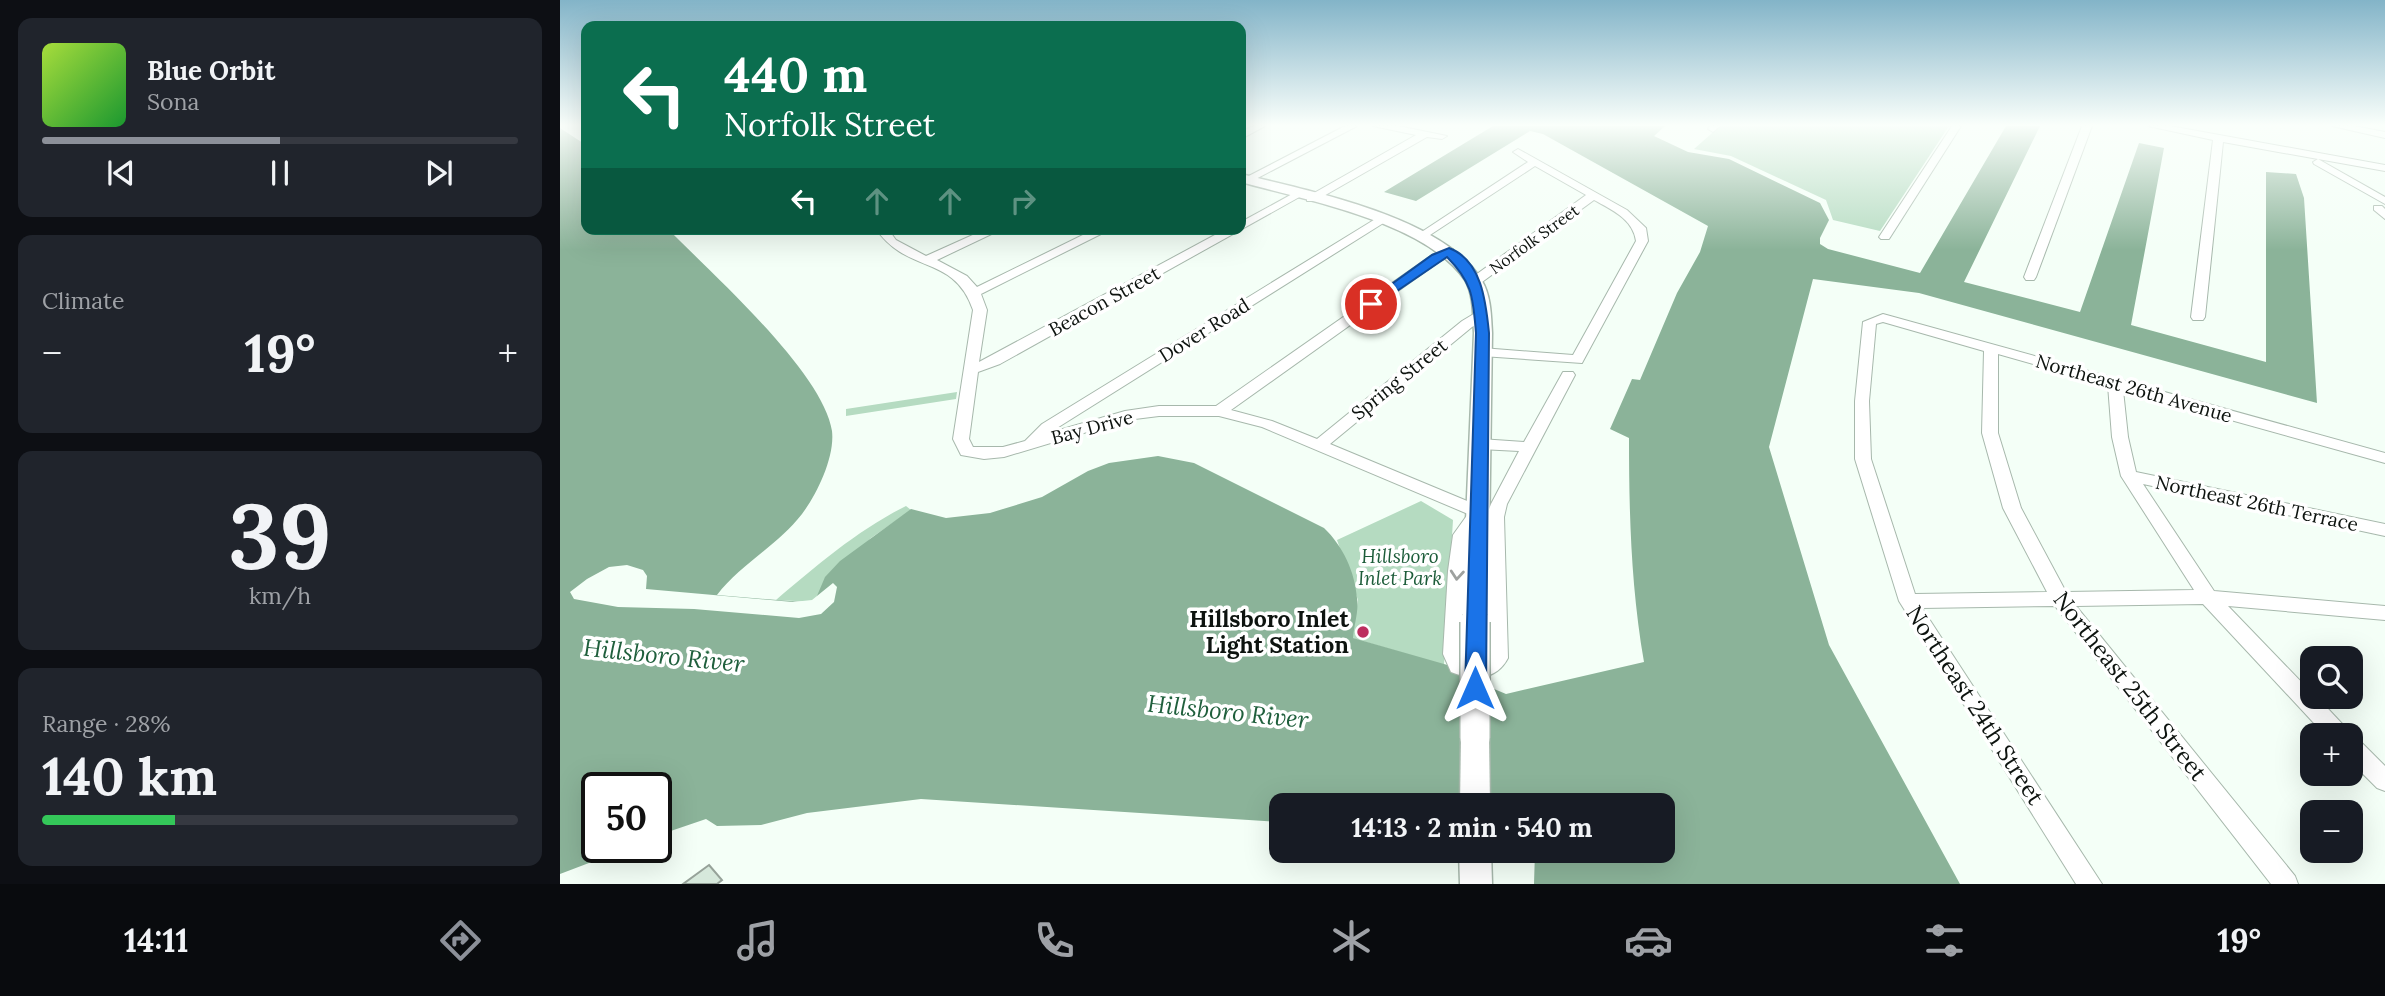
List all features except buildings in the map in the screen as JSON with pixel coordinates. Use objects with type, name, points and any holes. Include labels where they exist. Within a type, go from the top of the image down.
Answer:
[{"type":"main road","points":[[1246,180],[1381,220],[1423,236],[1449,252],[1479,291],[1482,352],[1475,614],[1475,793]]},
{"type":"street","points":[[1246,178],[1268,167]]},
{"type":"street","points":[[1246,224],[1361,167]]},
{"type":"street","points":[[1423,236],[1525,167]]},
{"type":"street","points":[[1482,352],[1577,360],[1642,241],[1640,228],[1634,220],[1548,167]]},
{"type":"street","points":[[1885,237],[1930,167]]},
{"type":"street","points":[[2030,277],[2071,167]]},
{"type":"street","points":[[2198,317],[2215,167]]},
{"type":"street","points":[[2330,168],[2380,205]]},
{"type":"street","name":"Norfolk Street","points":[[1474,282],[1593,195]]},
{"type":"street","name":"Dover Road","points":[[1030,444],[1047,427],[1381,220]]},
{"type":"street","points":[[888,235],[897,247],[960,276],[976,292],[1093,235]]},
{"type":"street","points":[[927,260],[983,235]]},
{"type":"street","name":"Beacon Street","points":[[971,370],[995,361],[1224,235]]},
{"type":"street","points":[[1219,411],[1436,258],[1449,252]]},
{"type":"street","name":"Bay Drive","points":[[976,292],[979,310],[961,439],[967,451],[984,454],[1030,444],[1125,416],[1159,411],[1219,411],[1267,424],[1478,512]]},
{"type":"street","name":"Spring Street","points":[[1318,446],[1467,324],[1482,315]]},
{"type":"street","name":"Northeast 26th Avenue","points":[[1883,318],[2385,458]]},
{"type":"street","name":"Northeast 24th Street","points":[[1883,318],[1870,322],[1861,401],[1863,459],[1908,601],[2090,884]]},
{"type":"street","name":"Northeast 25th Street","points":[[1991,348],[1990,433],[2012,508],[2060,599],[2286,884]]},
{"type":"street","points":[[1478,512],[1462,535],[1457,571],[1453,653],[1455,662],[1462,668],[1487,668],[1498,658],[1495,517],[1499,504],[1568,374]]},
{"type":"street","points":[[2115,384],[2120,437],[2129,476],[2208,597],[2328,723]]},
{"type":"street","points":[[1480,444],[1531,447]]},
{"type":"street","name":"Northeast 26th Terrace","points":[[2129,476],[2385,530]]},
{"type":"street","points":[[1908,601],[2208,597],[2385,613]]},
{"type":"street","points":[[2363,759],[2385,781]]},
{"type":"green space","points":[[1755,167],[1922,167],[1880,231],[1833,220],[1826,200]]},
{"type":"green space","points":[[957,392],[956,399],[846,416],[846,409]]},
{"type":"green space","name":"Hillsboro Inlet Park","points":[[1421,501],[1453,520],[1444,665],[1352,638],[1358,600],[1337,540]]},
{"type":"green space","points":[[906,506],[911,510],[871,538],[815,602],[776,600],[855,537]]},
{"type":"water","name":"Hillsboro River","points":[[560,167],[581,167],[581,235],[674,235],[737,297],[788,353],[824,407],[832,431],[831,452],[824,475],[813,496],[792,525],[717,595],[814,603],[825,577],[840,561],[911,509],[946,518],[990,513],[1042,497],[1088,471],[1109,463],[1158,456],[1194,463],[1324,528],[1342,551],[1354,579],[1357,613],[1353,638],[1451,666],[1461,675],[1506,694],[1644,662],[1632,550],[1629,438],[1610,429],[1632,379],[1640,380],[1677,293],[1700,252],[1708,226],[1603,167],[1746,167],[1820,203],[1829,220],[1820,238],[1820,244],[1828,249],[1920,273],[1982,167],[2020,167],[1964,282],[2080,312],[2131,167],[2160,167],[2131,325],[2266,362],[2266,172],[2296,174],[2304,198],[2317,403],[1919,293],[1813,279],[1769,447],[1829,645],[1960,884],[1534,884],[1535,863],[1675,863],[1675,793],[1269,793],[1269,821],[921,799],[807,813],[761,825],[717,826],[706,819],[672,831],[672,772],[581,772],[581,863],[589,863],[560,874]]},
{"type":"water","points":[[1425,167],[1471,167],[1416,201],[1384,192]]},
{"type":"pier","points":[[627,565],[643,570],[647,576],[646,589],[793,602],[812,600],[833,583],[837,587],[834,602],[821,614],[799,618],[694,609],[618,607],[574,599],[570,592],[609,567]]},
{"type":"place","name":"Hillsboro Inlet Light Station","points":[[1363,632]]},
{"type":"route","points":[[1371,304],[1436,258],[1449,252],[1467,270],[1479,291],[1483,333],[1475,688]]}]
